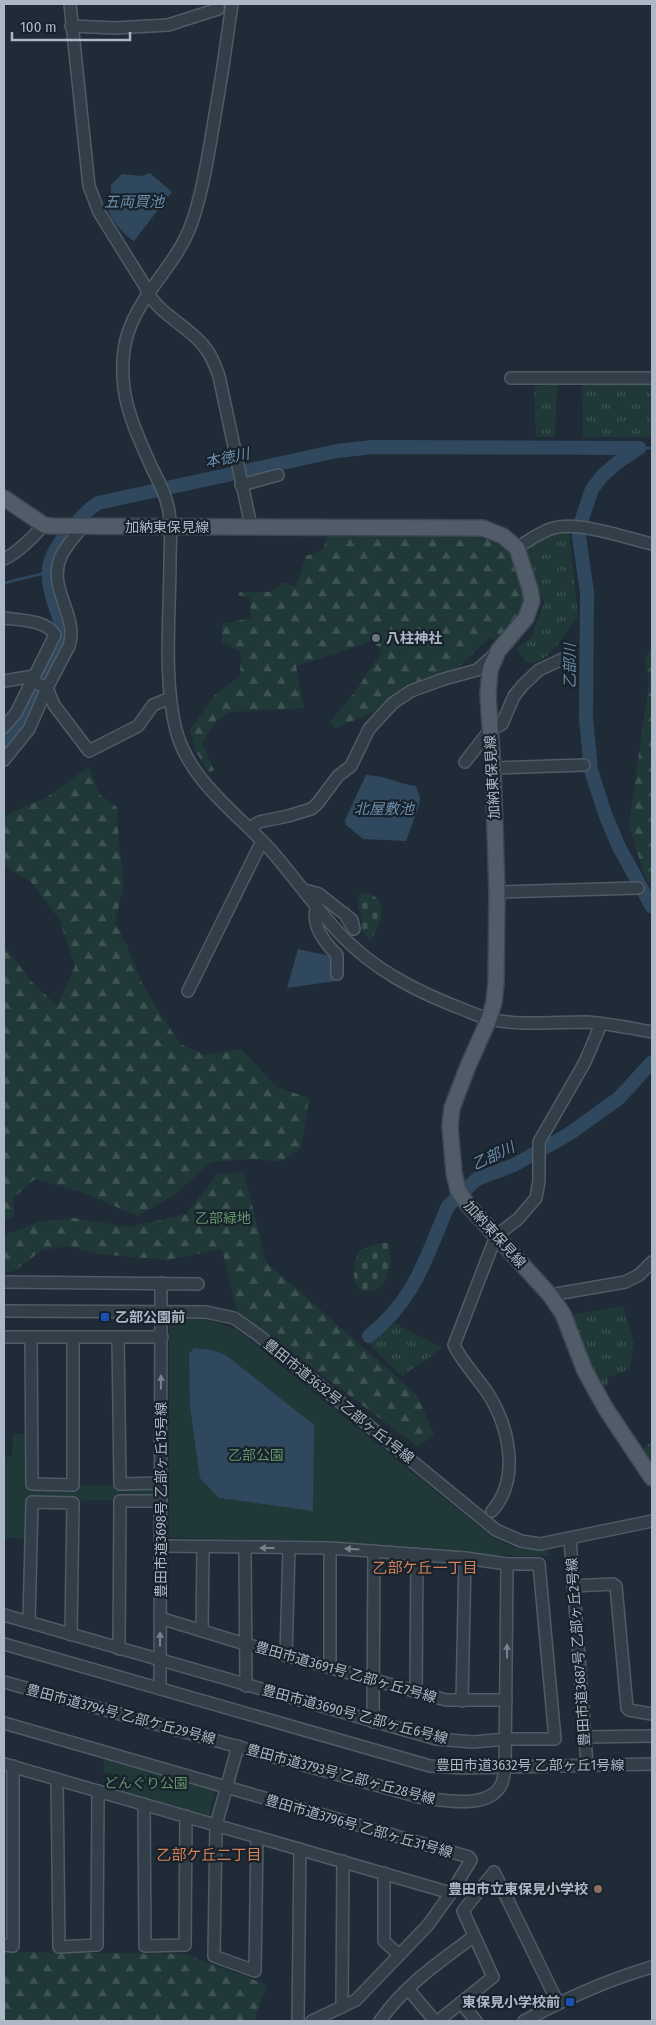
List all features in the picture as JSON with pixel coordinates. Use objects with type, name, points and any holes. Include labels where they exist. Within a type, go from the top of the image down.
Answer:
[{"type":"main road","points":[[4,498],[44,525]]},
{"type":"main road","name":"加納東保見線","points":[[44,525],[76,527],[483,528],[503,536],[517,548],[530,589],[532,602],[526,618],[498,651],[490,670],[488,694],[493,768],[497,892],[494,1002],[489,1019],[452,1108],[450,1126],[451,1147],[461,1194],[496,1236],[550,1295],[563,1314],[585,1370],[607,1411],[652,1478]]},
{"type":"street","points":[[70,4],[83,137],[93,199],[98,212],[148,293],[162,309],[203,344],[210,354],[219,376],[251,526]]},
{"type":"street","points":[[71,26],[115,28],[168,25],[218,9],[218,4]]},
{"type":"street","points":[[232,4],[217,106],[201,193],[186,237],[132,320],[126,338],[123,383],[126,406],[133,426],[159,482],[170,514],[170,698],[177,732],[185,754],[206,785],[262,841],[359,954],[412,989],[489,1019],[519,1023],[601,1024],[652,1032]]},
{"type":"street","points":[[511,378],[652,378]]},
{"type":"street","points":[[241,485],[278,474]]},
{"type":"street","points":[[4,559],[12,555],[44,525]]},
{"type":"street","points":[[4,727],[39,683],[61,665],[72,639],[57,569],[60,558],[76,527]]},
{"type":"street","points":[[517,548],[554,528],[580,527],[652,544]]},
{"type":"street","points":[[52,630],[68,615]]},
{"type":"street","points":[[4,618],[31,622],[52,630],[55,635],[39,683],[29,729],[4,760]]},
{"type":"street","points":[[250,828],[259,822],[311,809],[338,776],[351,766],[369,728],[393,703],[411,691],[444,678],[477,670],[498,651]]},
{"type":"street","points":[[465,762],[490,730],[502,724],[514,696],[538,670],[569,656]]},
{"type":"street","points":[[4,681],[39,683]]},
{"type":"street","points":[[39,683],[89,751],[138,726],[153,705],[170,698]]},
{"type":"street","points":[[493,768],[584,765]]},
{"type":"street","points":[[188,992],[262,841]]},
{"type":"street","points":[[497,892],[638,888]]},
{"type":"street","points":[[305,890],[318,894],[344,913]]},
{"type":"street","points":[[317,906],[314,918],[326,944],[337,955],[337,974]]},
{"type":"street","points":[[492,1511],[504,1494],[509,1473],[508,1446],[498,1412],[454,1345],[496,1236],[518,1218],[536,1198],[539,1182],[540,1142],[584,1062],[601,1024]]},
{"type":"street","points":[[550,1295],[625,1282],[639,1275],[652,1262]]},
{"type":"street","points":[[4,1282],[198,1284]]},
{"type":"street","name":"豊田市道3698号 乙部ヶ丘15号線","points":[[160,1689],[161,1283]]},
{"type":"street","name":"豊田市道3632号 乙部ヶ丘1号線","points":[[4,1311],[162,1310],[206,1312],[234,1318],[258,1335],[496,1530],[521,1540],[540,1544],[652,1521]]},
{"type":"street","points":[[4,1337],[162,1338]]},
{"type":"street","points":[[31,1337],[32,1484],[56,1485],[73,1485],[73,1337]]},
{"type":"street","points":[[118,1337],[120,1484],[161,1484]]},
{"type":"street","points":[[119,1649],[120,1501],[161,1501]]},
{"type":"street","points":[[29,1622],[32,1502],[73,1503],[71,1635]]},
{"type":"street","name":"豊田市道3687号 乙部ヶ丘2号線","points":[[570,1539],[587,1765]]},
{"type":"street","points":[[161,1546],[330,1548],[465,1558],[507,1564]]},
{"type":"street","points":[[202,1630],[204,1547]]},
{"type":"street","name":"豊田市道3691号 乙部ヶ丘7号線","points":[[245,1548],[245,1644],[446,1700],[506,1700]]},
{"type":"street","points":[[286,1656],[289,1548]]},
{"type":"street","points":[[330,1548],[330,1668]]},
{"type":"street","points":[[373,1722],[374,1551]]},
{"type":"street","points":[[416,1692],[417,1554]]},
{"type":"street","points":[[462,1700],[465,1558]]},
{"type":"street","name":"豊田市道3690号 乙部ヶ丘6号線","points":[[245,1644],[246,1686],[436,1739],[473,1742],[506,1739],[555,1739],[540,1564],[507,1564]]},
{"type":"street","name":"豊田市道3793号 乙部ヶ丘28号線","points":[[257,1837],[255,1971],[214,1956],[216,1825],[238,1746],[418,1797],[454,1802],[483,1800],[502,1784],[506,1739],[507,1564]]},
{"type":"street","points":[[573,1586],[613,1584],[616,1586],[627,1708],[652,1714]]},
{"type":"street","points":[[4,1615],[246,1686]]},
{"type":"street","points":[[160,1618],[245,1644]]},
{"type":"street","name":"豊田市道3632号 乙部ヶ丘1号線","points":[[4,1644],[430,1766],[464,1768],[652,1764]]},
{"type":"street","name":"豊田市道3794号 乙部ケ丘29号線","points":[[4,1682],[238,1746]]},
{"type":"street","points":[[4,1723],[226,1787]]},
{"type":"street","points":[[585,1738],[652,1736]]},
{"type":"street","points":[[4,1945],[13,1946],[9,1765],[451,1893]]},
{"type":"street","points":[[57,1779],[59,1947],[97,1945],[98,1791]]},
{"type":"street","name":"豊田市道3796号 乙部ヶ丘31号線","points":[[226,1787],[471,1860],[451,1893],[428,1925],[356,2000],[312,2021]]},
{"type":"street","points":[[144,1804],[145,1946],[185,1945],[186,1816]]},
{"type":"street","points":[[298,2021],[300,1849]]},
{"type":"street","points":[[342,2007],[343,1861]]},
{"type":"street","points":[[408,1989],[437,2021],[493,1977],[462,1911],[494,1872],[558,2003]]},
{"type":"street","points":[[384,1873],[384,1941],[400,1955]]},
{"type":"street","points":[[380,2021],[392,2005],[425,1973],[473,1936]]},
{"type":"street","points":[[524,2021],[558,2003],[602,1984],[652,1967]]},
{"type":"street","points":[[461,2003],[476,2021]]},
{"type":"green space","points":[[582,384],[652,384],[652,437],[583,437]]},
{"type":"green space","points":[[557,385],[555,437],[536,437],[534,386]]},
{"type":"green space","points":[[569,529],[578,618],[549,654],[535,662],[526,662],[516,649],[531,638],[544,603],[526,549],[546,537]]},
{"type":"green space","points":[[328,533],[483,533],[501,540],[514,552],[526,586],[523,615],[500,642],[489,638],[461,665],[422,688],[389,706],[335,728],[330,722],[355,692],[382,651],[372,641],[296,666],[304,708],[231,712],[217,720],[202,743],[214,770],[209,773],[196,752],[190,730],[214,696],[240,676],[241,652],[222,642],[222,624],[251,618],[250,598],[238,595],[240,592],[270,592],[285,583],[296,586],[306,556],[323,550]]},
{"type":"green space","points":[[652,644],[652,890],[643,871],[629,825],[649,682],[645,661]]},
{"type":"green space","points":[[89,767],[99,794],[117,807],[124,884],[115,922],[143,986],[180,1044],[205,1055],[241,1049],[277,1087],[309,1098],[301,1148],[280,1162],[255,1159],[211,1162],[174,1195],[138,1216],[79,1191],[35,1179],[14,1197],[14,1217],[4,1221],[4,930],[6,948],[31,981],[57,1006],[75,966],[59,919],[31,882],[4,866],[4,816],[47,797]]},
{"type":"green space","points":[[362,892],[372,895],[381,905],[381,919],[370,941],[360,928],[361,918],[358,902]]},
{"type":"green space","name":"乙部緑地","points":[[244,1172],[266,1262],[417,1395],[434,1435],[418,1447],[237,1311],[222,1249],[167,1260],[98,1254],[70,1246],[42,1250],[14,1271],[4,1273],[4,1235],[39,1222],[74,1218],[130,1227],[186,1214],[217,1174]]},
{"type":"green space","points":[[378,1243],[388,1243],[391,1266],[381,1287],[374,1290],[360,1291],[354,1277],[357,1256],[359,1251]]},
{"type":"green space","points":[[623,1306],[634,1343],[629,1370],[608,1377],[608,1386],[599,1388],[571,1319],[574,1314]]},
{"type":"green space","name":"乙部公園","points":[[173,1317],[206,1319],[236,1329],[492,1537],[518,1548],[547,1550],[549,1556],[422,1551],[333,1543],[169,1537],[169,1320]]},
{"type":"green space","points":[[394,1323],[443,1348],[402,1376],[368,1343]]},
{"type":"green space","points":[[13,1434],[26,1434],[26,1482],[28,1487],[114,1485],[115,1488],[157,1489],[154,1498],[115,1497],[112,1500],[75,1501],[76,1497],[26,1497],[26,1538],[4,1538],[4,1457],[12,1457]]},
{"type":"green space","points":[[652,1441],[652,1469],[640,1451]]},
{"type":"green space","name":"どんぐり公園","points":[[104,1756],[216,1788],[209,1816],[122,1792],[123,1777],[103,1772]]},
{"type":"green space","points":[[4,1952],[22,1952],[16,1974],[4,1972]]},
{"type":"green space","points":[[22,1952],[185,1954],[267,1985],[254,2021],[4,2021],[4,1972],[16,1974]]},
{"type":"water","name":"五両買池","points":[[150,173],[172,192],[134,241],[121,230],[110,214],[108,204],[111,185],[122,174],[142,176]]},
{"type":"water","name":"北屋敷池","points":[[366,775],[379,776],[416,786],[420,798],[419,805],[406,841],[363,839],[346,825],[345,820]]},
{"type":"water","points":[[298,949],[330,956],[336,981],[287,988]]},
{"type":"water","points":[[194,1348],[212,1350],[227,1356],[314,1425],[313,1511],[219,1498],[200,1478],[190,1406],[189,1354]]},
{"type":"waterway","name":"本徳川","points":[[4,744],[19,722],[62,639],[61,624],[50,585],[49,566],[51,558],[70,530],[98,503],[337,451],[373,447],[639,448]]},
{"type":"waterway","name":"乙部川","points":[[639,448],[652,448]]},
{"type":"waterway","name":"乙部川","points":[[639,448],[603,475],[592,489],[581,522],[579,537],[587,592],[586,718],[591,770],[605,814],[619,847],[652,907]]},
{"type":"waterway","points":[[4,583],[49,572]]},
{"type":"waterway","name":"乙部川","points":[[369,1336],[385,1322],[409,1292],[418,1277],[448,1206],[477,1179],[514,1165],[569,1134],[619,1098],[652,1062]]},
{"type":"place","name":"八柱神社","points":[[376,638]]},
{"type":"place","name":"乙部公園前","points":[[105,1317]]},
{"type":"place","name":"豊田市立東保見小学校","points":[[598,1889]]},
{"type":"place","name":"東保見小学校前","points":[[570,2002]]},
{"type":"district","name":"乙部ケ丘一丁目","points":[[425,1568]]},
{"type":"district","name":"乙部ケ丘二丁目","points":[[209,1855]]}]
